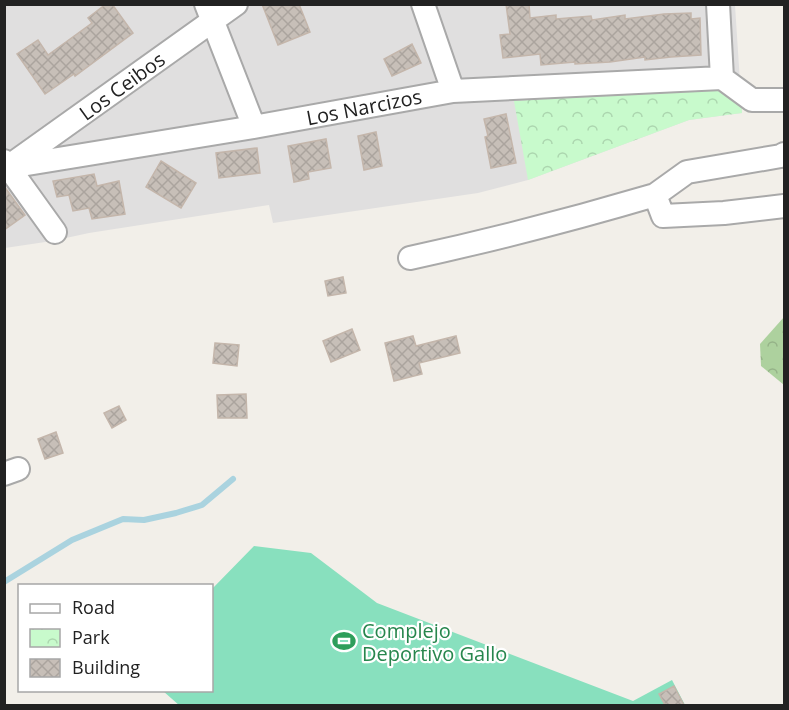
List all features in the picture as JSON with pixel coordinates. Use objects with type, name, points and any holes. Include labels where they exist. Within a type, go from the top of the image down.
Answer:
[{"type":"street","name":"Los Ceibos","points":[[7,164],[210,13],[236,4]]},
{"type":"street","points":[[423,4],[453,90]]},
{"type":"street","points":[[718,4],[722,78],[752,100],[784,100]]},
{"type":"street","points":[[210,13],[254,127]]},
{"type":"street","name":"Los Narcizos","points":[[7,164],[254,127],[453,90],[722,78]]},
{"type":"street","points":[[410,258],[576,218],[655,195],[687,172],[784,154]]},
{"type":"street","points":[[7,164],[55,232]]},
{"type":"street","points":[[655,195],[663,216],[724,213],[784,206]]},
{"type":"shaded area","points":[[4,5],[735,5],[742,113],[689,120],[528,180],[478,193],[273,223],[269,205],[5,248]]},
{"type":"green space","points":[[740,85],[742,113],[689,120],[528,180],[514,101]]},
{"type":"green space","points":[[784,317],[784,385],[761,366],[760,344]]},
{"type":"green space","name":"Complejo Deportivo Gallo","points":[[254,546],[311,553],[377,603],[633,701],[672,680],[685,705],[180,706],[164,692],[213,692],[213,588]]},
{"type":"building","points":[[106,4],[112,4],[133,33],[75,76],[74,74],[45,94],[17,54],[38,40],[48,55],[92,23],[88,18]]},
{"type":"building","points":[[262,4],[299,4],[310,32],[278,45]]},
{"type":"building","points":[[506,4],[529,4],[530,18],[556,15],[556,19],[591,16],[592,20],[625,15],[625,19],[691,13],[691,19],[700,18],[701,55],[541,65],[540,54],[503,58],[500,35],[510,34]]},
{"type":"building","points":[[412,44],[421,63],[392,76],[384,59]]},
{"type":"building","points":[[506,114],[516,163],[491,168],[484,119]]},
{"type":"building","points":[[376,132],[382,166],[364,170],[358,136]]},
{"type":"building","points":[[326,139],[331,168],[308,172],[309,179],[294,182],[288,146]]},
{"type":"building","points":[[257,148],[260,173],[219,178],[216,153]]},
{"type":"building","points":[[161,161],[196,183],[181,208],[146,187]]},
{"type":"building","points":[[94,174],[97,186],[119,181],[125,214],[92,219],[89,208],[73,211],[69,195],[57,197],[53,181]]},
{"type":"building","points":[[4,186],[25,215],[4,230]]},
{"type":"building","points":[[343,277],[346,293],[328,296],[325,281]]},
{"type":"building","points":[[352,329],[360,350],[331,362],[323,341]]},
{"type":"building","points":[[413,336],[416,346],[456,336],[460,353],[419,363],[422,374],[394,381],[385,343]]},
{"type":"building","points":[[215,343],[239,345],[237,366],[213,363]]},
{"type":"building","points":[[246,394],[247,418],[218,418],[217,395]]},
{"type":"building","points":[[119,406],[126,420],[112,428],[104,413]]},
{"type":"building","points":[[56,432],[63,453],[45,459],[38,439]]},
{"type":"building","points":[[674,686],[684,705],[665,705],[659,694]]},
{"type":"waterway","points":[[4,582],[72,540],[123,519],[144,520],[202,505],[233,479]]},
{"type":"place","name":"Complejo Deportivo Gallo","points":[[344,641]]}]
